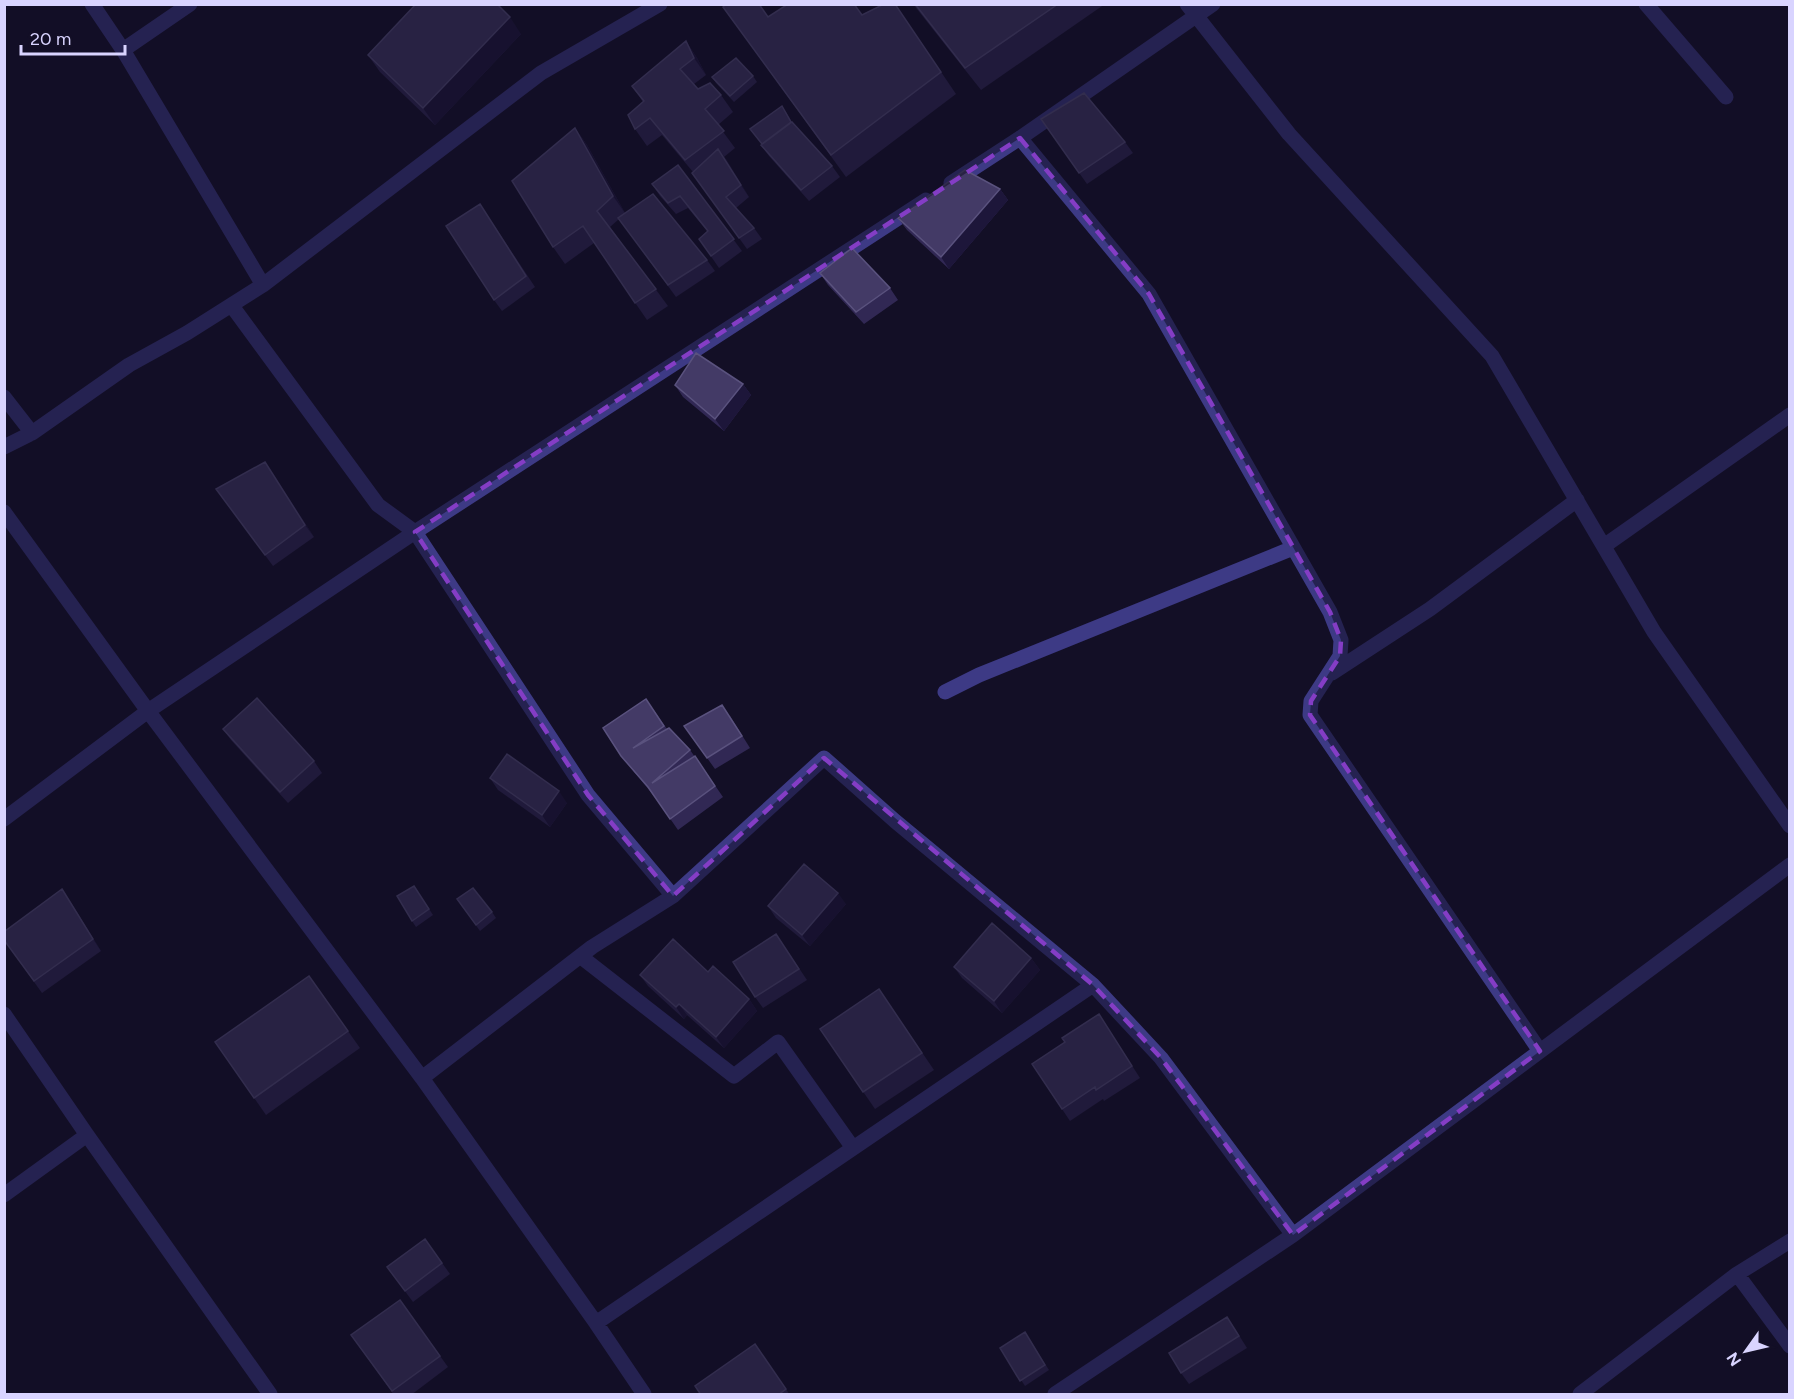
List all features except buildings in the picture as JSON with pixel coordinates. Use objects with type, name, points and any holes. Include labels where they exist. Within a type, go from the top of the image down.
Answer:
[{"type":"street","points":[[92,4],[123,50],[263,285]]},
{"type":"street","points":[[123,50],[190,4]]},
{"type":"street","points":[[4,447],[32,433],[129,365],[232,306],[263,285],[541,73],[660,4]]},
{"type":"street","points":[[4,819],[148,711],[415,532],[1020,138],[1192,10],[1214,4]]},
{"type":"street","points":[[1646,4],[1726,97]]},
{"type":"street","points":[[1192,10],[1289,134],[1492,356],[1654,632],[1790,826]]},
{"type":"street","points":[[1020,138],[1149,294],[1330,612],[1341,640],[1340,656],[1311,701],[1310,715],[1314,724],[1540,1051]]},
{"type":"street","points":[[232,306],[378,505],[415,532],[588,795],[673,896]]},
{"type":"street","points":[[4,397],[32,433]]},
{"type":"street","points":[[1604,546],[1790,415]]},
{"type":"street","points":[[1328,675],[1430,609],[1577,500]]},
{"type":"street","points":[[4,512],[148,711],[422,1078],[596,1323],[644,1395]]},
{"type":"street","points":[[945,692],[980,675],[1293,549]]},
{"type":"street","points":[[422,1078],[580,956],[673,896],[825,758],[895,821],[1093,985],[1161,1058],[1293,1235]]},
{"type":"street","points":[[1055,1395],[1293,1235],[1790,865]]},
{"type":"street","points":[[580,956],[734,1076],[778,1042],[853,1148]]},
{"type":"street","points":[[596,1323],[1093,985]]},
{"type":"street","points":[[4,1014],[270,1395]]},
{"type":"street","points":[[4,1195],[87,1135]]},
{"type":"street","points":[[1580,1395],[1737,1274],[1790,1241]]},
{"type":"street","points":[[1737,1274],[1790,1346]]},
{"type":"highlighted area","points":[[1020,138],[1149,294],[1330,612],[1341,640],[1340,656],[1311,701],[1310,715],[1540,1051],[1293,1235],[1161,1058],[1093,985],[824,758],[673,896],[588,795],[415,532]]}]
